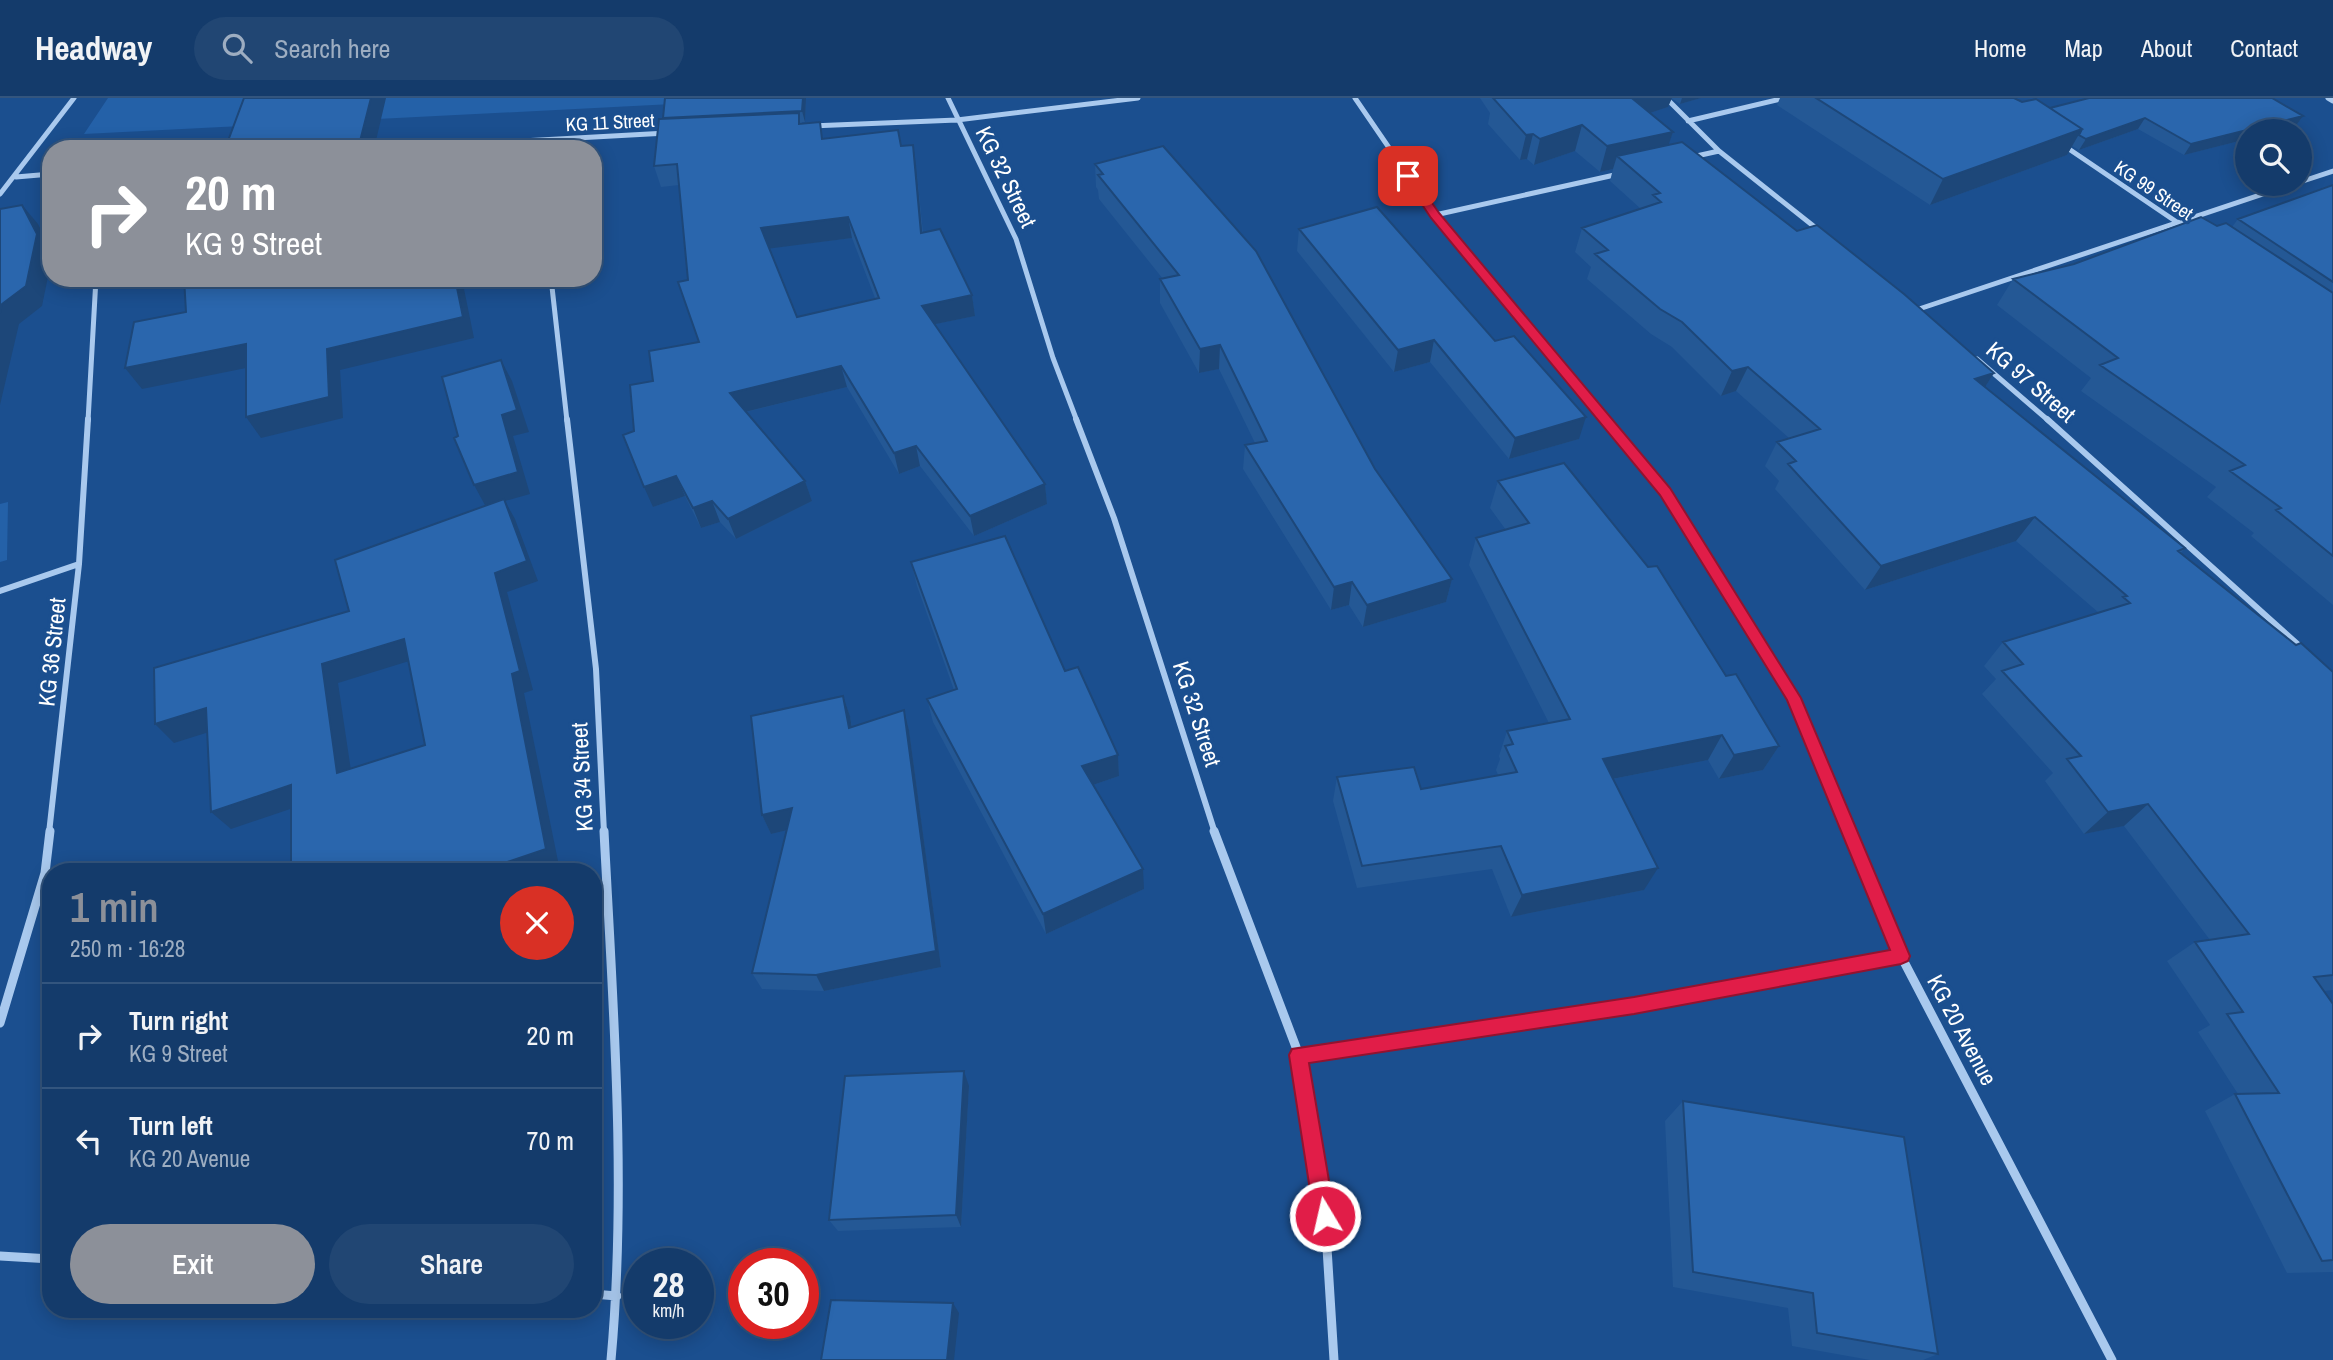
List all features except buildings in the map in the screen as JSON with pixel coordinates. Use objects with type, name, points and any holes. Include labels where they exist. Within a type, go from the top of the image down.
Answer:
[{"type":"street","points":[[43,140],[74,98]]},
{"type":"street","name":"KG 32 Street","points":[[948,98],[1016,239],[1053,358],[1114,518],[1211,823],[1298,1055],[1325,1216],[1334,1360]]},
{"type":"street","points":[[799,127],[957,120],[1138,98]]},
{"type":"street","name":"KG 20 Avenue","points":[[1355,98],[1435,215],[1672,503],[1794,698],[1901,956],[2112,1360]]},
{"type":"street","points":[[1666,98],[1718,151],[1824,234]]},
{"type":"street","points":[[1688,121],[1785,98]]},
{"type":"street","points":[[2328,98],[2333,101]]},
{"type":"street","name":"KG 11 Street","points":[[535,140],[680,132]]},
{"type":"street","name":"KG 99 Street","points":[[2051,137],[2189,230]]},
{"type":"street","points":[[0,194],[42,142]]},
{"type":"street","points":[[1678,160],[1718,151]]},
{"type":"street","points":[[2312,178],[2333,171]]},
{"type":"street","points":[[1435,215],[1624,172]]},
{"type":"street","points":[[16,177],[42,175]]},
{"type":"street","points":[[1919,309],[2257,196]]},
{"type":"street","name":"KG 36 Street","points":[[46,863],[79,564],[95,287]]},
{"type":"street","name":"KG 34 Street","points":[[552,287],[596,670],[617,1076],[617,1296],[611,1360]]},
{"type":"street","points":[[1909,301],[1930,318]]},
{"type":"street","name":"KG 97 Street","points":[[1970,353],[2134,494],[2313,658]]},
{"type":"street","points":[[0,591],[79,564]]},
{"type":"street","name":"KG 36 Street","points":[[0,1023],[42,883]]},
{"type":"street","points":[[1298,1055],[1634,1006],[1901,956]]},
{"type":"street","points":[[0,1256],[42,1258]]},
{"type":"street","points":[[602,1295],[617,1296]]},
{"type":"shaded area","points":[[108,98],[790,98],[84,134]]},
{"type":"shaded area","points":[[8,502],[7,560],[0,562],[0,504]]},
{"type":"route","points":[[1325,1216],[1298,1055],[1634,1006],[1901,956],[1794,698],[1665,492],[1435,215],[1408,176]]}]
